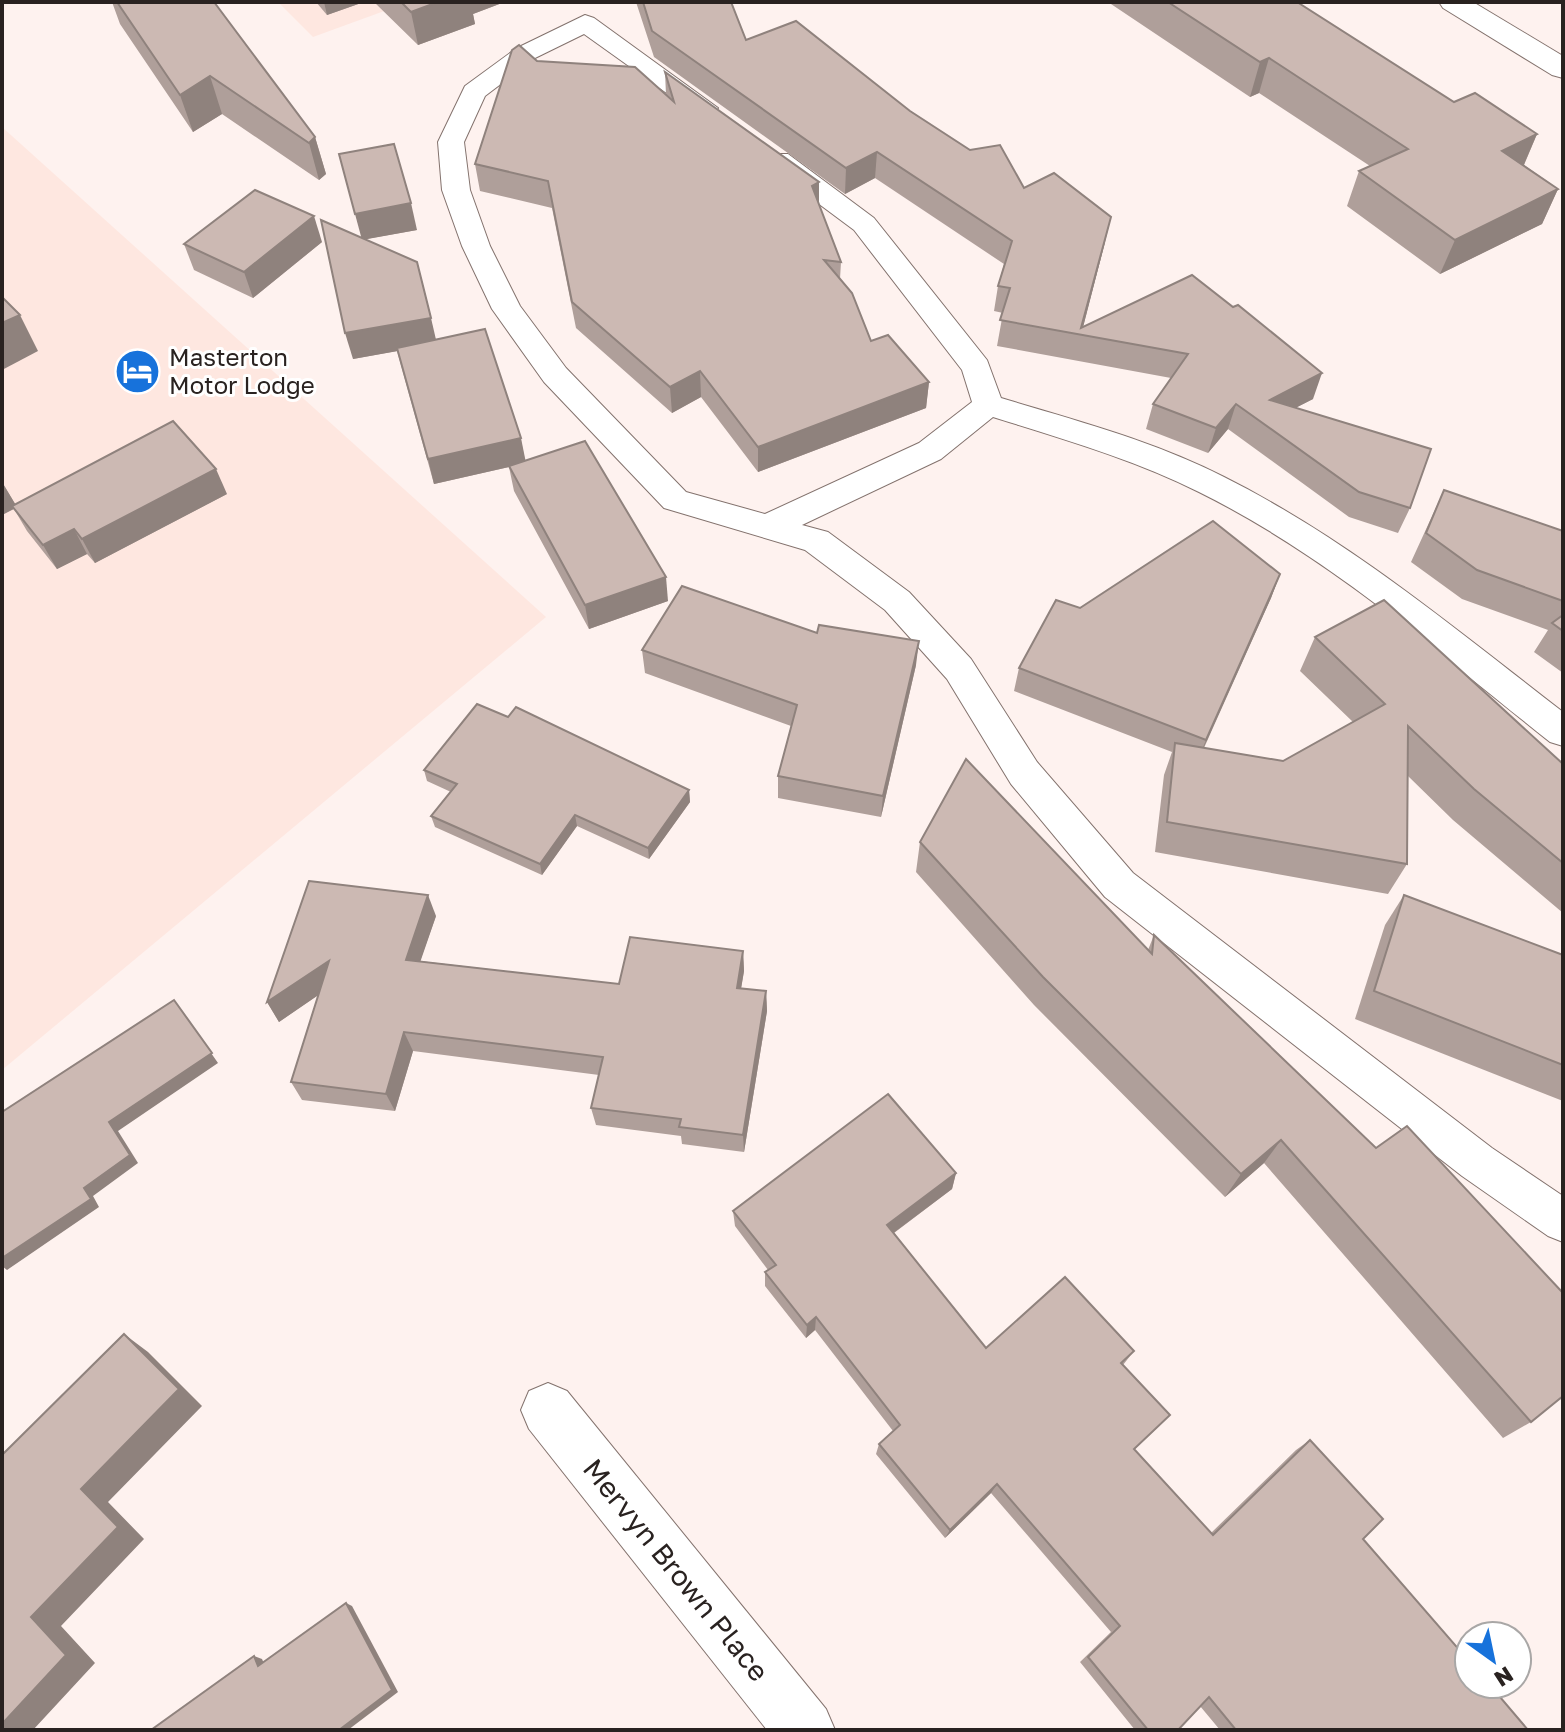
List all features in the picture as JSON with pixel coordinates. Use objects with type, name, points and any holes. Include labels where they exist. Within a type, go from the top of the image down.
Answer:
[{"type":"street","points":[[1453,2],[1563,69]]},
{"type":"street","name":"Mervyn Brown Place","points":[[548,1410],[805,1730]]},
{"type":"lane","points":[[731,126],[588,12],[474,92],[451,142],[456,190],[476,246],[507,309],[555,375],[675,500],[816,541],[897,601],[959,669],[1024,773],[1119,885],[1477,1162],[1563,1221]]},
{"type":"lane","points":[[756,145],[864,224],[976,367],[988,405]]},
{"type":"lane","points":[[768,527],[930,451],[988,405]]},
{"type":"lane","points":[[988,405],[1109,441],[1211,484],[1296,532],[1563,732]]},
{"type":"shaded area","points":[[278,2],[409,2],[313,37]]},
{"type":"shaded area","name":"Masterton Motor Lodge","points":[[2,127],[546,617],[2,1070]]},
{"type":"building","points":[[117,2],[214,2],[315,137],[309,143],[210,76],[180,95]]},
{"type":"building","points":[[401,2],[438,2],[411,12]]},
{"type":"building","points":[[643,2],[731,2],[746,40],[796,21],[910,111],[970,150],[1000,145],[1024,188],[1054,173],[1111,217],[1081,328],[1192,275],[1233,307],[1238,305],[1322,373],[1270,400],[1431,449],[1410,508],[1359,492],[1236,404],[1216,428],[1153,404],[1188,354],[1000,320],[1010,288],[998,286],[1012,241],[877,152],[846,168],[652,31]]},
{"type":"building","points":[[1168,2],[1297,2],[1454,102],[1475,93],[1537,134],[1502,151],[1558,189],[1455,240],[1359,171],[1408,149],[1269,58],[1260,62]]},
{"type":"building","points":[[519,45],[537,61],[635,67],[674,102],[665,72],[819,182],[812,186],[841,262],[824,260],[852,293],[871,341],[888,335],[929,382],[758,447],[700,371],[670,387],[572,302],[548,181],[475,164],[512,50]]},
{"type":"building","points":[[394,144],[411,203],[355,214],[339,154]]},
{"type":"building","points":[[255,190],[314,216],[244,272],[184,244]]},
{"type":"building","points":[[321,220],[417,262],[431,318],[345,333]]},
{"type":"building","points":[[2,297],[20,315],[2,323]]},
{"type":"building","points":[[485,329],[521,438],[428,459],[397,348]]},
{"type":"building","points":[[173,421],[216,469],[82,539],[74,529],[43,545],[12,506]]},
{"type":"building","points":[[585,441],[666,577],[585,605],[509,466]]},
{"type":"building","points":[[1444,490],[1563,531],[1563,601],[1477,570],[1426,533]]},
{"type":"building","points":[[1213,521],[1280,574],[1206,740],[1019,668],[1056,600],[1080,608]]},
{"type":"building","points":[[682,586],[817,633],[819,625],[919,641],[883,796],[778,776],[797,705],[642,650]]},
{"type":"building","points":[[1384,600],[1563,764],[1563,863],[1474,789],[1408,726],[1407,864],[1167,822],[1175,743],[1283,761],[1385,704],[1315,637]]},
{"type":"building","points":[[1563,615],[1563,631],[1552,623]]},
{"type":"building","points":[[477,704],[508,717],[516,707],[689,790],[648,848],[575,815],[540,864],[431,816],[457,784],[424,770]]},
{"type":"building","points":[[966,759],[1152,954],[1154,935],[1376,1148],[1407,1126],[1563,1293],[1563,1396],[1531,1422],[1281,1140],[1241,1174],[1043,977],[920,842]]},
{"type":"building","points":[[309,881],[428,895],[406,960],[619,984],[630,937],[743,951],[737,988],[766,991],[743,1135],[679,1127],[681,1119],[591,1108],[603,1057],[404,1032],[386,1094],[291,1082],[329,961],[267,1002]]},
{"type":"building","points":[[1404,895],[1563,955],[1563,1065],[1374,991]]},
{"type":"building","points":[[174,1000],[212,1053],[109,1122],[130,1155],[84,1188],[91,1199],[2,1258],[2,1112]]},
{"type":"building","points":[[888,1094],[956,1173],[887,1225],[986,1348],[1065,1277],[1134,1351],[1121,1363],[1170,1415],[1134,1449],[1213,1535],[1310,1440],[1383,1519],[1363,1539],[1453,1643],[1453,1700],[1503,1700],[1528,1730],[1236,1730],[1209,1697],[1178,1730],[1148,1730],[1088,1657],[1120,1626],[997,1484],[950,1530],[879,1444],[900,1425],[816,1317],[807,1325],[765,1272],[776,1265],[733,1211]]},
{"type":"building","points":[[124,1334],[179,1389],[81,1489],[118,1527],[31,1617],[66,1655],[2,1724],[2,1455]]},
{"type":"building","points":[[346,1603],[392,1690],[339,1730],[151,1730],[254,1656],[258,1666]]},
{"type":"place","name":"Masterton Motor Lodge","points":[[138,372]]}]
